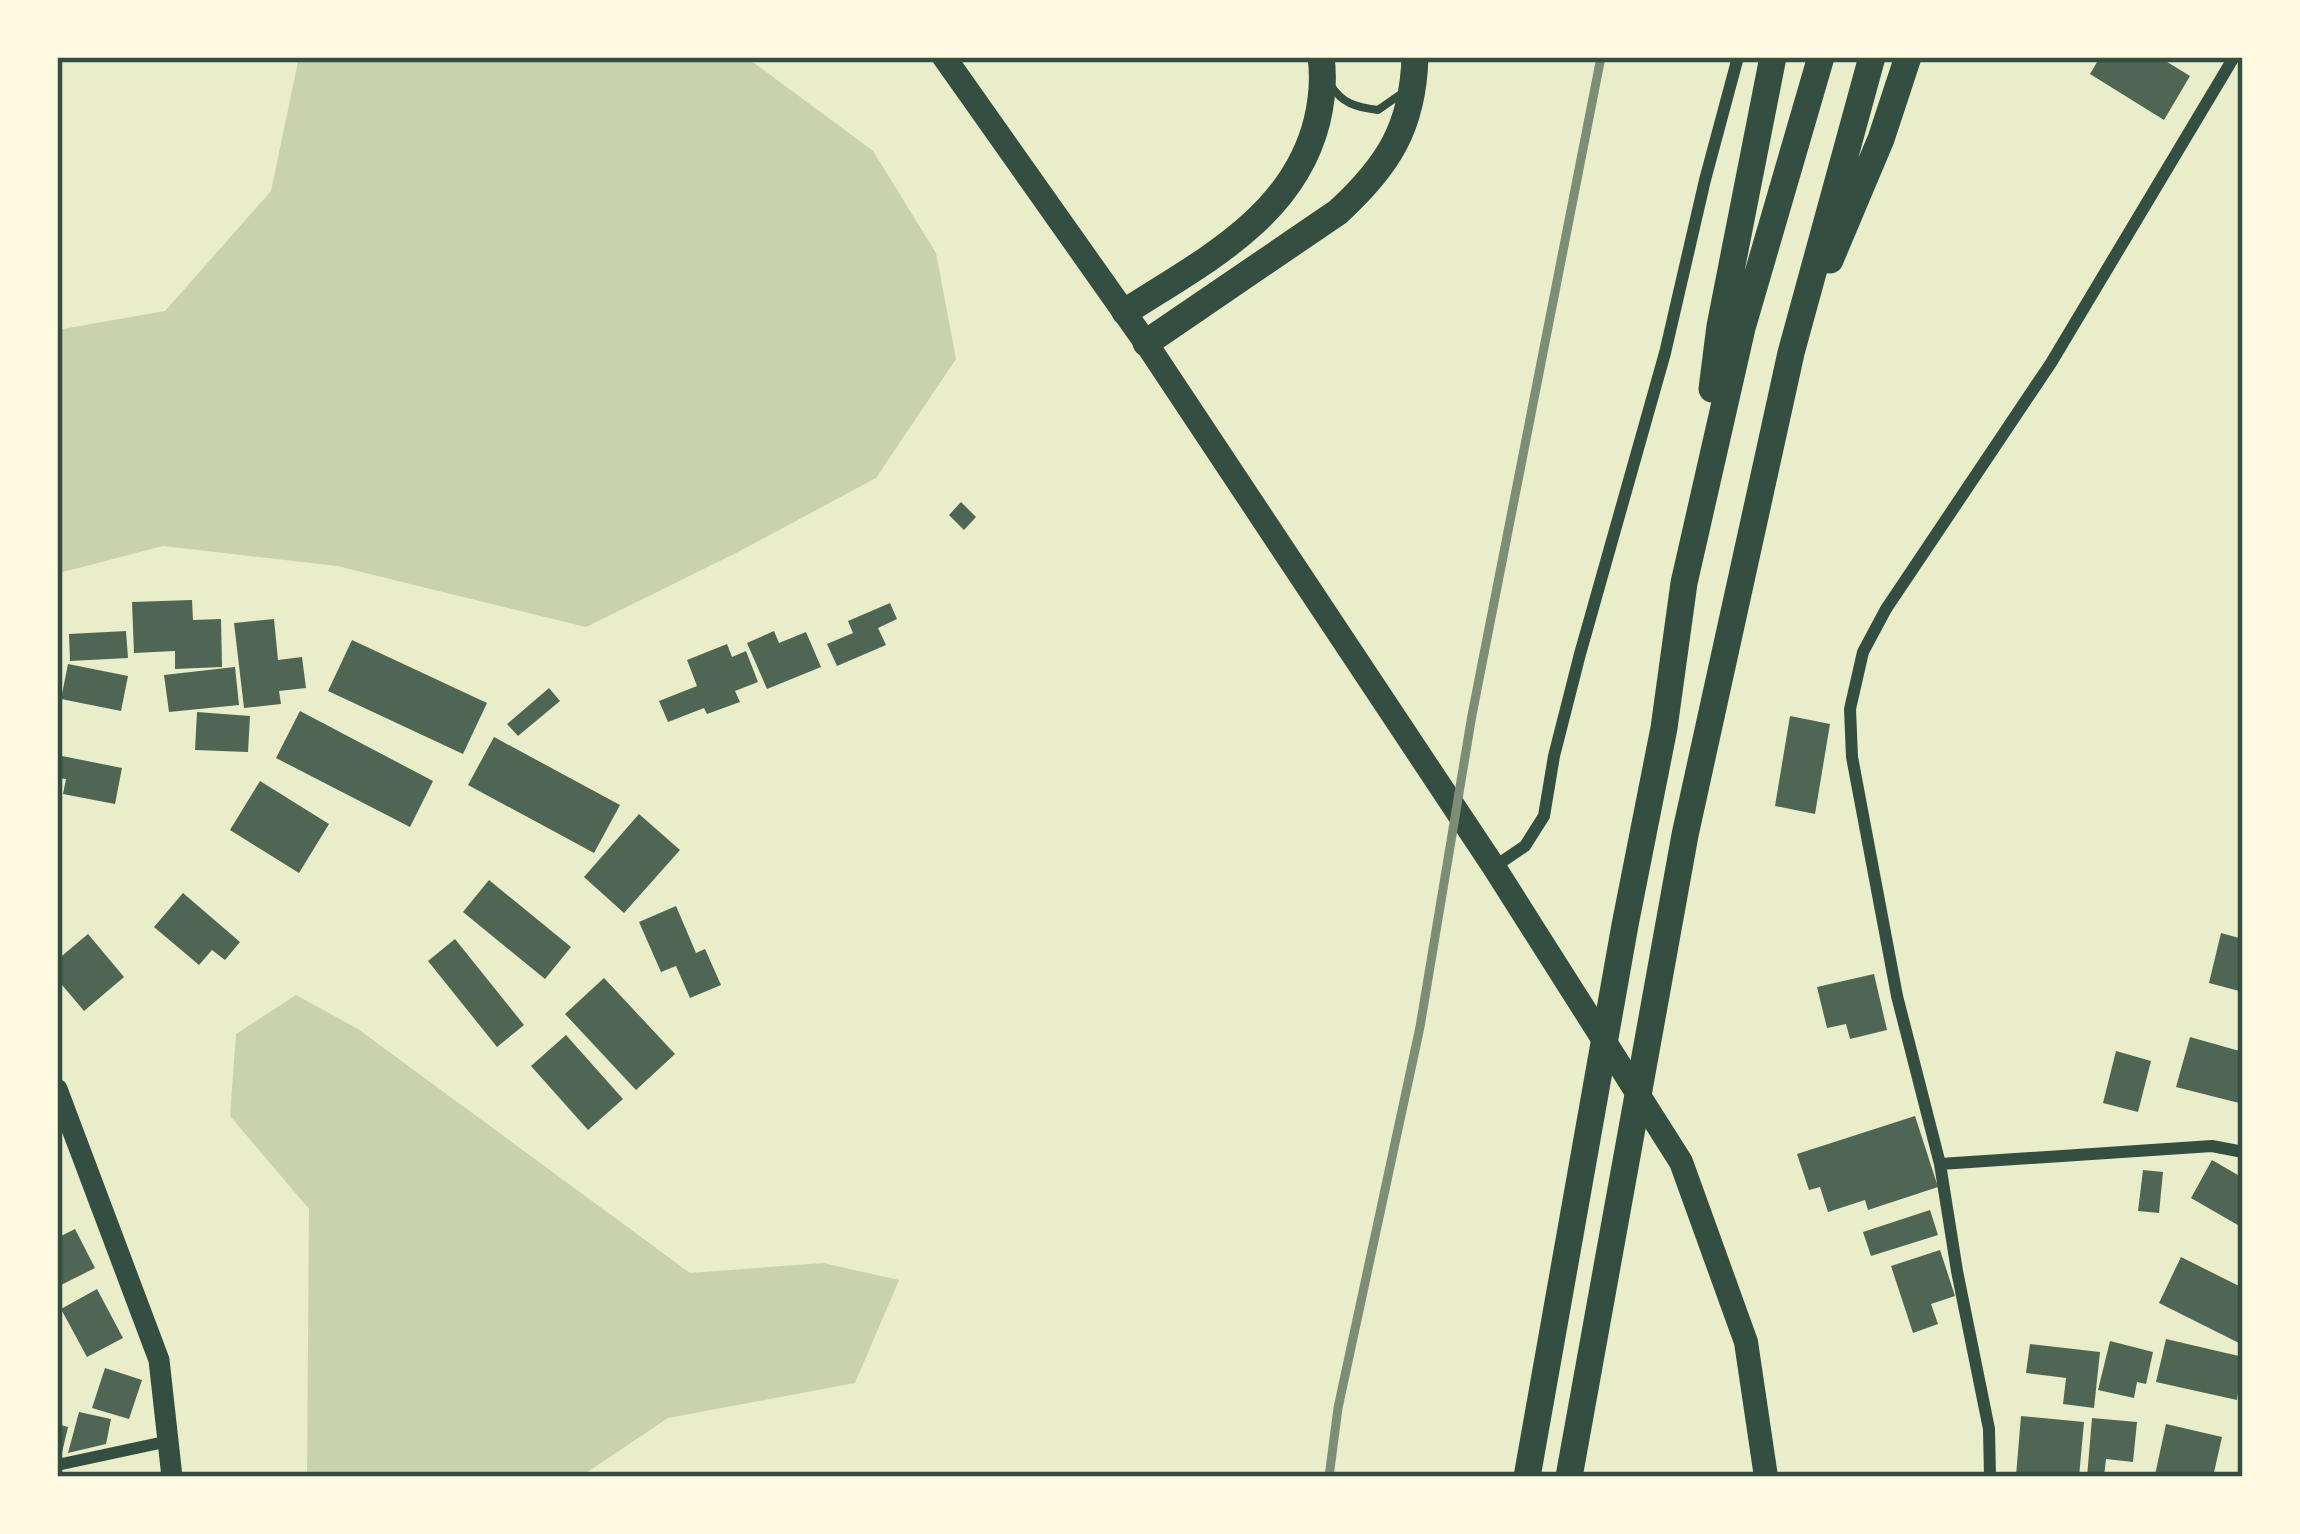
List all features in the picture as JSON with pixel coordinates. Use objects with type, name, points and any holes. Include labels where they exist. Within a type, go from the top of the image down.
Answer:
[{"type":"highway","points":[[944,57],[1146,343],[1474,836],[1681,1162],[1746,1342],[1766,1477]]},
{"type":"highway","points":[[1528,1471],[1664,728],[1720,326],[1773,57]]},
{"type":"highway","points":[[1684,583],[1742,328],[1821,57]]},
{"type":"highway","points":[[1570,1474],[1685,835],[1791,353],[1871,57]]},
{"type":"highway","points":[[1791,353],[1881,139],[1908,57]]},
{"type":"highway","points":[[1125,312],[1228,245],[1280,197],[1313,137],[1321,105],[1322,63]]},
{"type":"highway","points":[[1146,343],[1338,212],[1362,190],[1396,142],[1408,108],[1414,68]]},
{"type":"main road","points":[[57,1089],[159,1360],[172,1477]]},
{"type":"street","points":[[1494,867],[1525,846],[1544,816],[1580,654],[1665,353],[1738,57]]},
{"type":"street","points":[[1990,1477],[1989,1429],[1940,1164],[1897,996],[1852,757],[1850,709],[1863,652],[1886,609],[2051,363],[2234,57]]},
{"type":"street","points":[[1940,1164],[2212,1146],[2243,1152]]},
{"type":"street","points":[[57,1465],[170,1441]]},
{"type":"lane","points":[[1322,63],[1338,97],[1354,107],[1378,110],[1394,101],[1414,68]]},
{"type":"green space","points":[[299,57],[746,57],[873,151],[936,253],[956,359],[876,478],[586,627],[337,566],[163,546],[59,573],[57,330],[165,311],[271,191]]},
{"type":"green space","points":[[296,995],[358,1029],[690,1273],[823,1263],[899,1280],[855,1383],[668,1418],[580,1477],[307,1477],[309,1209],[230,1116],[236,1034]]},
{"type":"building","points":[[2100,57],[2159,57],[2190,76],[2164,120],[2090,74]]},
{"type":"building","points":[[961,502],[976,517],[964,530],[949,515]]},
{"type":"building","points":[[192,600],[193,620],[221,619],[222,667],[175,669],[175,651],[134,653],[132,602]]},
{"type":"building","points":[[890,603],[897,619],[878,628],[886,645],[837,666],[827,644],[853,633],[848,621]]},
{"type":"building","points":[[274,619],[278,660],[302,657],[306,688],[279,691],[281,704],[244,708],[234,623]]},
{"type":"building","points":[[126,631],[128,658],[70,661],[69,634]]},
{"type":"building","points":[[774,631],[779,643],[806,632],[821,667],[767,689],[747,643]]},
{"type":"building","points":[[352,640],[487,703],[463,754],[328,691]]},
{"type":"building","points":[[727,644],[732,657],[746,651],[758,682],[735,691],[740,702],[707,714],[704,708],[668,722],[659,701],[697,686],[687,660]]},
{"type":"building","points":[[68,664],[128,676],[121,711],[61,699]]},
{"type":"building","points":[[235,667],[239,705],[169,712],[164,675]]},
{"type":"building","points":[[549,688],[560,701],[518,736],[507,724]]},
{"type":"building","points":[[300,711],[433,781],[410,827],[276,758]]},
{"type":"building","points":[[197,712],[250,716],[248,752],[195,750]]},
{"type":"building","points":[[1790,716],[1830,724],[1815,814],[1775,806]]},
{"type":"building","points":[[494,737],[620,805],[594,853],[468,785]]},
{"type":"building","points":[[57,755],[122,768],[115,804],[63,794],[66,779],[57,778]]},
{"type":"building","points":[[260,781],[329,824],[299,873],[230,830]]},
{"type":"building","points":[[639,814],[680,850],[624,913],[584,877]]},
{"type":"building","points":[[489,880],[571,947],[545,979],[463,912]]},
{"type":"building","points":[[183,893],[240,942],[225,960],[212,950],[199,965],[154,927]]},
{"type":"building","points":[[676,906],[696,953],[705,949],[721,985],[690,998],[676,966],[661,972],[639,922]]},
{"type":"building","points":[[2221,933],[2243,939],[2243,992],[2209,983]]},
{"type":"building","points":[[88,934],[124,977],[84,1011],[57,979],[57,960]]},
{"type":"building","points":[[455,939],[524,1025],[497,1047],[428,961]]},
{"type":"building","points":[[1874,974],[1887,1030],[1850,1039],[1846,1024],[1827,1028],[1817,987]]},
{"type":"building","points":[[604,978],[675,1054],[636,1090],[565,1014]]},
{"type":"building","points":[[566,1035],[623,1099],[588,1130],[531,1066]]},
{"type":"building","points":[[2190,1037],[2243,1052],[2243,1104],[2176,1087]]},
{"type":"building","points":[[2116,1051],[2151,1061],[2138,1112],[2103,1103]]},
{"type":"building","points":[[1915,1116],[1938,1187],[1868,1210],[1865,1200],[1828,1212],[1820,1187],[1809,1190],[1797,1154]]},
{"type":"building","points":[[2212,1160],[2243,1178],[2243,1228],[2191,1198]]},
{"type":"building","points":[[2143,1170],[2163,1172],[2159,1213],[2138,1211]]},
{"type":"building","points":[[1930,1210],[1938,1235],[1871,1256],[1863,1232]]},
{"type":"building","points":[[75,1229],[95,1268],[59,1286],[57,1238]]},
{"type":"building","points":[[1940,1250],[1955,1296],[1931,1304],[1938,1324],[1913,1333],[1891,1266]]},
{"type":"building","points":[[2181,1257],[2243,1288],[2243,1345],[2159,1303]]},
{"type":"building","points":[[97,1289],[123,1338],[87,1357],[61,1309]]},
{"type":"building","points":[[2166,1339],[2243,1357],[2237,1400],[2156,1382]]},
{"type":"building","points":[[2110,1341],[2153,1352],[2146,1384],[2137,1382],[2134,1398],[2098,1390]]},
{"type":"building","points":[[2030,1344],[2100,1352],[2094,1408],[2063,1404],[2066,1378],[2026,1373]]},
{"type":"building","points":[[105,1368],[142,1380],[129,1419],[92,1408]]},
{"type":"building","points":[[79,1412],[111,1419],[106,1444],[68,1453]]},
{"type":"building","points":[[2021,1416],[2084,1422],[2079,1477],[2016,1476]]},
{"type":"building","points":[[2092,1418],[2137,1422],[2133,1462],[2106,1459],[2104,1477],[2087,1477]]},
{"type":"building","points":[[57,1424],[68,1427],[61,1457],[57,1456]]},
{"type":"building","points":[[2166,1424],[2222,1437],[2213,1477],[2155,1475]]},
{"type":"railway","points":[[1329,1477],[1338,1408],[1420,1027],[1472,715],[1601,57]]}]
